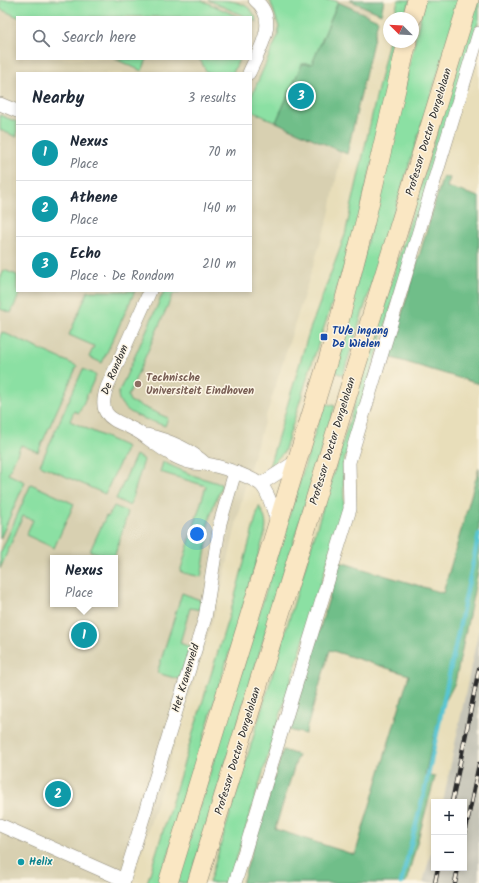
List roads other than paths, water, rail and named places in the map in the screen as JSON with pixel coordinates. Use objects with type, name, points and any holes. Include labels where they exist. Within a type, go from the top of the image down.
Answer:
[{"type":"main road","points":[[413,12],[416,0]]},
{"type":"main road","name":"Professor Doctor Dorgelolaan","points":[[197,883],[469,0]]},
{"type":"main road","points":[[168,883],[299,460],[339,322],[363,230],[406,48]]},
{"type":"street","points":[[249,72],[267,30],[266,15],[260,4],[255,0]]},
{"type":"street","name":"Professor Doctor Dorgelolaan","points":[[235,883],[350,509],[349,462],[479,33]]},
{"type":"street","points":[[0,104],[16,111]]},
{"type":"street","name":"De Rondom","points":[[150,292],[112,374],[103,399],[104,408],[108,417],[140,433],[159,438],[190,452],[206,464],[234,472],[261,484]]},
{"type":"street","points":[[278,526],[272,506],[261,484],[299,460]]},
{"type":"street","name":"Het Kranenveld","points":[[0,826],[124,882],[145,818],[205,618],[220,523],[234,472]]},
{"type":"waterway","points":[[401,883],[425,789],[479,534]]},
{"type":"railway","points":[[453,799],[479,669]]},
{"type":"railway","points":[[465,835],[479,764]]},
{"type":"railway","points":[[435,883],[437,871]]},
{"type":"railway","points":[[455,883],[457,871]]},
{"type":"place","name":"Echo","points":[[301,96]]},
{"type":"place","name":"TU/e ingang De Wielen","points":[[324,337]]},
{"type":"place","name":"Technische Universiteit Eindhoven","points":[[138,384]]},
{"type":"place","name":"Nexus","points":[[84,635]]},
{"type":"place","name":"Athene","points":[[58,794]]},
{"type":"place","name":"Helix","points":[[21,862]]}]
